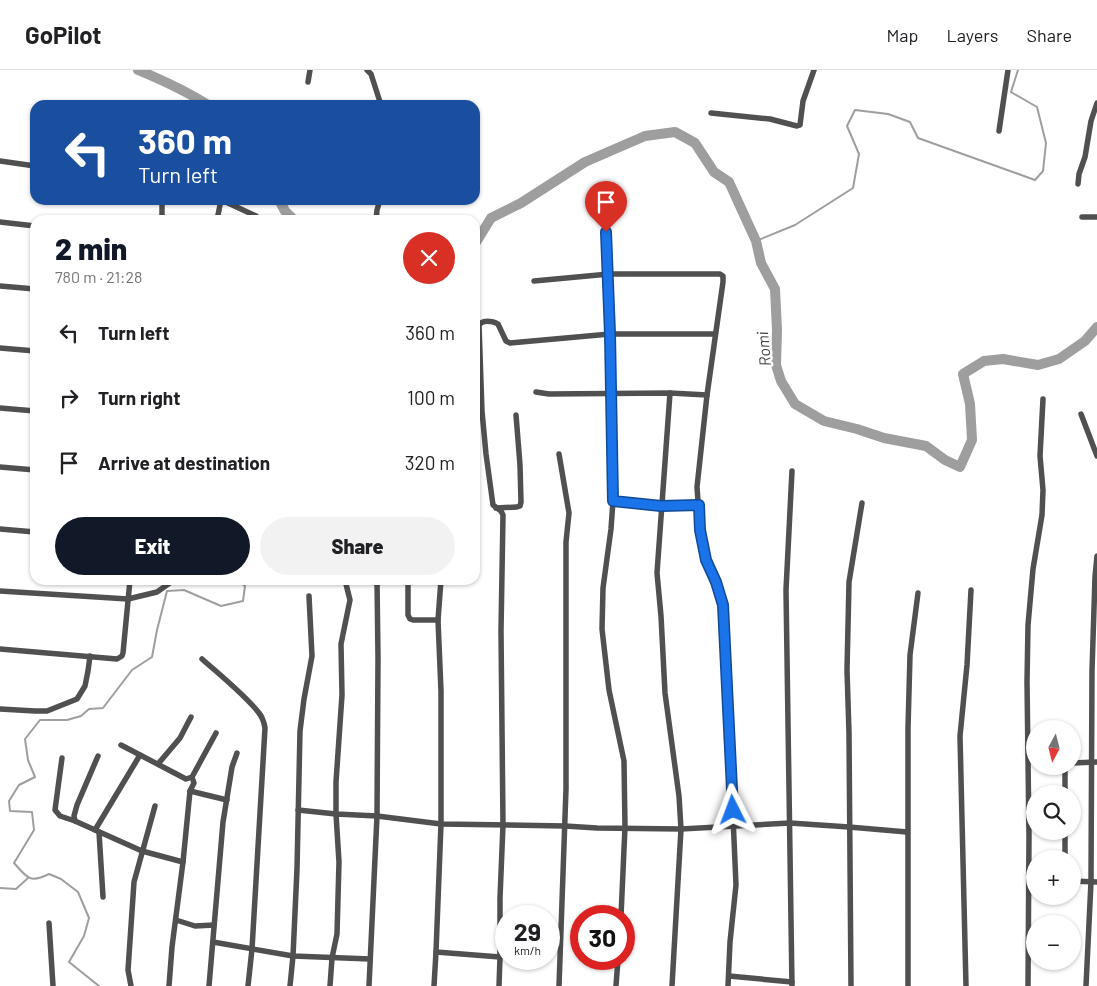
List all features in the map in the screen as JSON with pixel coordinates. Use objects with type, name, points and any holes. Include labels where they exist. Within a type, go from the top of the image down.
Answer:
[{"type":"street","points":[[308,82],[310,70]]},
{"type":"street","points":[[367,70],[371,74],[379,100]]},
{"type":"street","points":[[711,113],[770,119],[797,126],[800,125],[803,101],[814,70]]},
{"type":"street","points":[[999,131],[1008,70]]},
{"type":"street","points":[[1078,184],[1091,121],[1097,103]]},
{"type":"street","points":[[0,161],[30,165]]},
{"type":"street","points":[[232,205],[254,215]]},
{"type":"street","points":[[1082,217],[1097,217]]},
{"type":"street","points":[[0,222],[30,225]]},
{"type":"street","points":[[606,232],[609,274],[613,501],[603,588],[602,629],[609,690],[624,761],[625,827],[621,905]]},
{"type":"street","points":[[534,281],[609,274],[720,274],[723,276],[697,487],[700,530],[706,560],[716,582],[723,605],[736,884],[728,986]]},
{"type":"street","points":[[0,286],[30,289]]},
{"type":"street","points":[[480,323],[495,322],[498,324],[506,341],[510,343],[610,334],[715,334]]},
{"type":"street","points":[[0,348],[30,351]]},
{"type":"street","points":[[480,386],[493,505],[503,515],[501,630],[503,825],[500,905]]},
{"type":"street","points":[[536,392],[549,394],[670,393],[707,395]]},
{"type":"street","points":[[670,393],[657,573],[666,693],[679,796],[681,829],[672,986]]},
{"type":"street","points":[[1028,986],[1029,836],[1026,682],[1033,569],[1042,515],[1043,490],[1040,456],[1043,399]]},
{"type":"street","points":[[0,408],[30,411]]},
{"type":"street","points":[[1081,414],[1097,456]]},
{"type":"street","points":[[496,508],[517,507],[520,506],[521,502],[516,415]]},
{"type":"street","points":[[559,454],[569,513],[566,542],[566,779],[559,986]]},
{"type":"street","points":[[0,466],[30,469]]},
{"type":"street","points":[[729,976],[792,984],[786,590],[792,471]]},
{"type":"street","points":[[613,501],[661,506],[699,505]]},
{"type":"street","points":[[851,986],[847,670],[849,582],[862,503]]},
{"type":"street","points":[[0,529],[30,532]]},
{"type":"street","points":[[1086,986],[1094,882],[1095,762],[1092,671],[1097,556]]},
{"type":"street","points":[[0,650],[117,659],[123,653],[129,585]]},
{"type":"street","points":[[0,591],[128,599],[157,592],[167,585]]},
{"type":"street","points":[[330,986],[332,958],[337,934],[339,862],[336,782],[342,696],[342,644],[350,600],[346,585]]},
{"type":"street","points":[[369,986],[377,816],[378,658],[376,585]]},
{"type":"street","points":[[408,585],[408,615],[410,619],[438,620]]},
{"type":"street","points":[[434,986],[441,824],[441,691],[438,620],[441,585]]},
{"type":"street","points":[[966,986],[960,736],[967,665],[971,590]]},
{"type":"street","points":[[908,986],[908,728],[910,655],[918,593]]},
{"type":"street","points":[[290,986],[297,869],[300,731],[312,656],[309,596]]},
{"type":"street","points":[[0,709],[47,711],[77,699],[84,686],[90,656]]},
{"type":"street","points":[[202,659],[260,714],[265,728],[252,949],[248,986]]},
{"type":"street","points":[[158,764],[180,738],[191,716]]},
{"type":"street","points":[[121,745],[186,779],[192,777],[216,733]]},
{"type":"street","points":[[210,986],[223,822],[232,768],[237,753]]},
{"type":"street","points":[[103,897],[97,831],[140,755]]},
{"type":"street","points":[[75,821],[74,816],[77,805],[98,756]]},
{"type":"street","points":[[62,758],[55,810],[60,816],[142,851],[183,862]]},
{"type":"street","points":[[1081,763],[1095,762]]},
{"type":"street","points":[[169,986],[190,791],[194,783],[192,777]]},
{"type":"street","points":[[190,791],[226,800]]},
{"type":"street","points":[[131,986],[128,970],[134,882],[155,806]]},
{"type":"street","points":[[298,810],[377,816],[441,824],[681,829],[790,823],[907,832]]},
{"type":"street","points":[[1081,881],[1094,882]]},
{"type":"street","points":[[176,920],[195,926],[214,926]]},
{"type":"street","points":[[49,923],[54,986]]},
{"type":"street","points":[[213,942],[293,956],[370,959]]},
{"type":"street","points":[[436,952],[495,957]]},
{"type":"street","points":[[499,986],[500,970]]},
{"type":"street","points":[[616,986],[617,970]]},
{"type":"waterway","name":"Romi","points":[[138,70],[200,100]]},
{"type":"waterway","points":[[756,241],[795,225],[853,188],[859,154],[847,126],[855,110],[888,114],[910,122],[918,138],[1035,180],[1043,171],[1046,143],[1037,107],[1011,92],[1018,70]]},
{"type":"waterway","name":"Romi","points":[[480,236],[491,218],[521,203],[585,162],[645,136],[675,132],[695,143],[714,172],[729,182],[756,241],[761,263],[775,289],[776,365],[781,381],[795,404],[824,421],[884,438],[926,446],[945,460],[960,467],[972,440],[970,404],[963,374],[984,361],[1003,359],[1038,365],[1059,359],[1085,341],[1097,327]]},
{"type":"waterway","name":"Romi","points":[[282,205],[289,215]]},
{"type":"waterway","points":[[99,986],[69,962],[84,936],[89,918],[78,892],[61,879],[49,874],[33,879],[29,878],[14,863],[34,830],[32,812],[10,811],[9,801],[19,785],[35,777],[28,760],[25,739],[40,720],[67,720],[81,716],[89,709],[103,708],[132,670],[152,657],[167,591],[184,590],[221,606],[243,601],[244,585]]},
{"type":"waterway","points":[[0,888],[16,889],[28,878]]},
{"type":"route","points":[[606,232],[609,274],[613,501],[661,506],[699,505],[700,530],[706,560],[716,582],[723,605],[733,810]]}]
